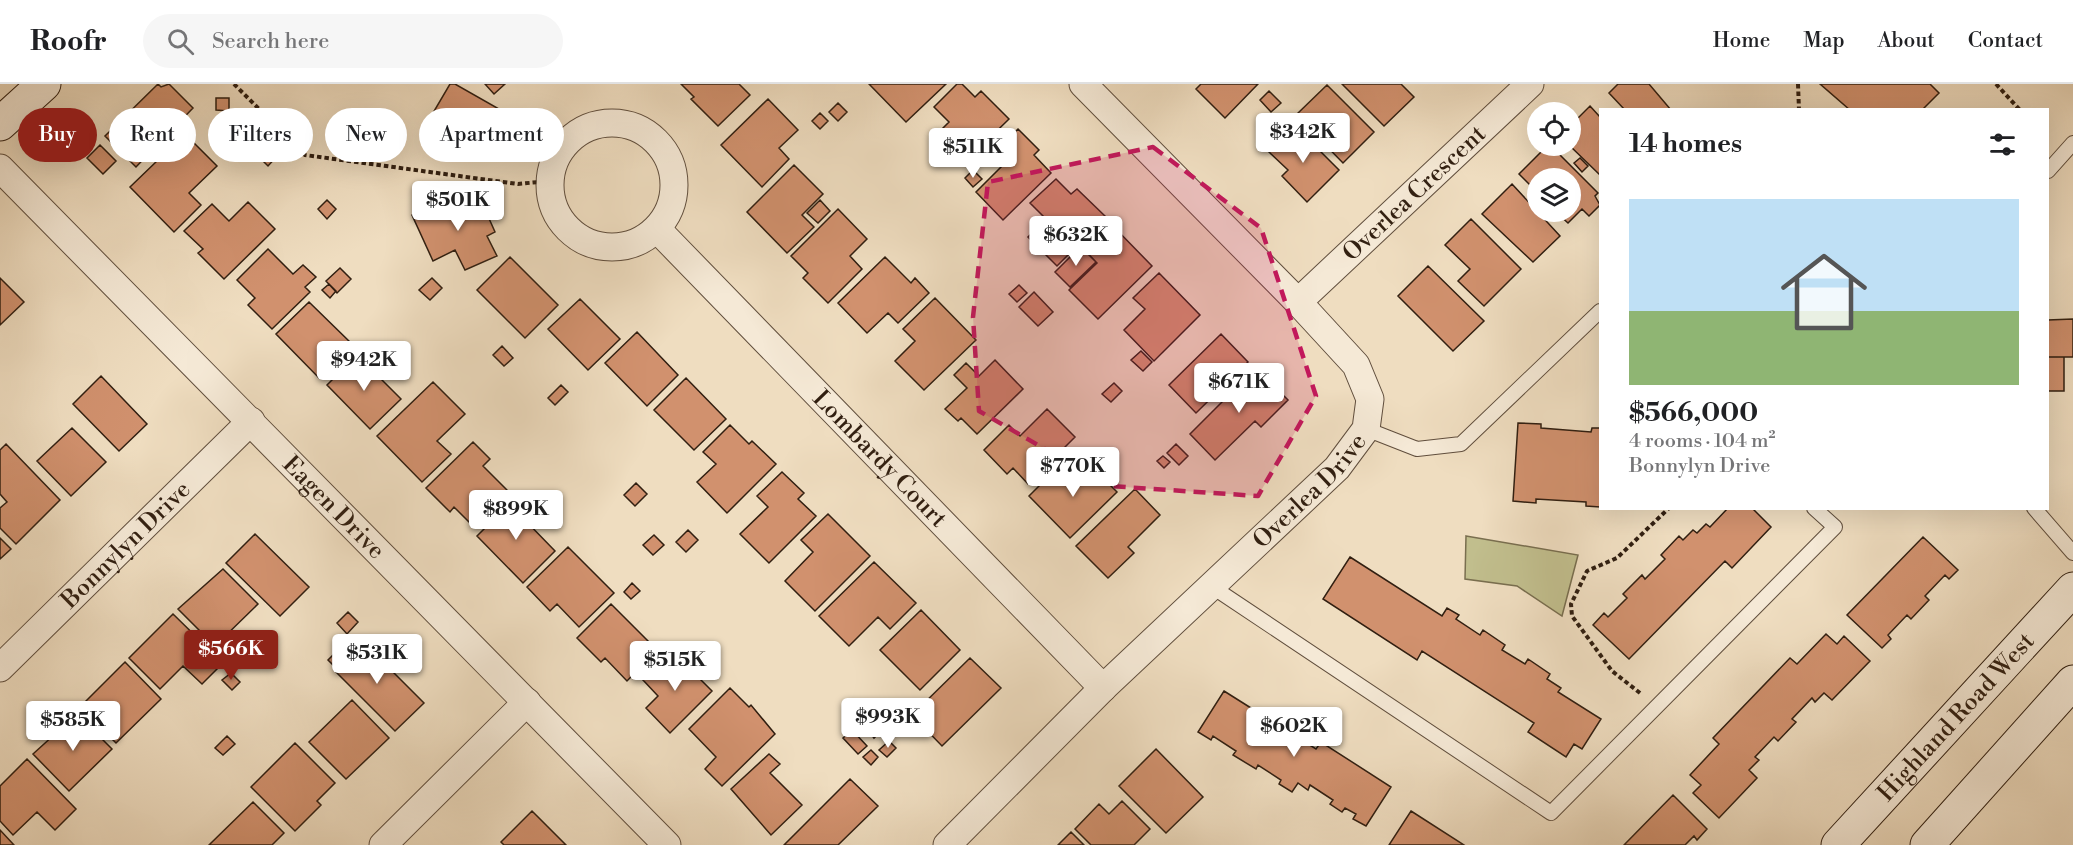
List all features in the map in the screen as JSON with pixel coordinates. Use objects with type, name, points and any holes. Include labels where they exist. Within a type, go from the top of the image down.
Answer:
[{"type":"main road","points":[[0,124],[44,84]]},
{"type":"main road","name":"Highland Road West","points":[[1838,845],[2073,589]]},
{"type":"main road","points":[[1927,845],[2073,682]]},
{"type":"street","name":"Overlea Drive","points":[[947,845],[1103,688],[1337,468],[1366,429],[1370,399],[1356,365],[1298,302],[1083,84]]},
{"type":"street","name":"Overlea Crescent","points":[[1298,302],[1530,84]]},
{"type":"street","points":[[613,122],[633,126],[652,136],[666,153],[674,173],[675,190],[670,211],[657,229],[639,242],[617,248],[596,246],[574,235],[559,220],[552,203],[549,181],[556,156],[570,139],[592,126],[613,122]]},
{"type":"street","name":"Eagen Drive","points":[[0,168],[667,845]]},
{"type":"street","name":"Lombardy Court","points":[[657,229],[1103,688]]},
{"type":"street","name":"Bonnylyn Drive","points":[[0,668],[251,421]]},
{"type":"street","points":[[383,845],[527,702]]},
{"type":"lane","points":[[2049,170],[2073,142]]},
{"type":"lane","points":[[1366,429],[1417,448],[1461,444],[1599,312]]},
{"type":"lane","points":[[1211,586],[1551,813],[1835,527],[1816,510]]},
{"type":"lane","points":[[2036,510],[2073,553]]},
{"type":"path","points":[[234,84],[305,155],[518,184],[549,181]]},
{"type":"path","points":[[1798,84],[1800,108]]},
{"type":"path","points":[[1996,84],[2018,108]]},
{"type":"path","points":[[1657,707],[1612,671],[1572,616],[1571,604],[1587,571],[1617,558],[1667,510]]},
{"type":"highlighted area","points":[[1153,147],[1261,228],[1316,396],[1258,496],[1109,486],[979,411],[973,317],[988,182]]},
{"type":"shaded area","points":[[1466,536],[1578,555],[1562,616],[1517,586],[1465,579]]},
{"type":"building","points":[[158,84],[161,87],[169,84],[193,108],[134,108]]},
{"type":"building","points":[[450,84],[455,84],[497,108],[436,108]]},
{"type":"building","points":[[485,84],[505,84],[494,94]]},
{"type":"building","points":[[681,84],[739,84],[750,95],[718,126],[691,99],[694,97]]},
{"type":"building","points":[[869,84],[946,84],[906,122]]},
{"type":"building","points":[[957,84],[962,84],[975,97],[981,91],[1009,119],[961,166],[933,138],[949,122],[934,107]]},
{"type":"building","points":[[1201,84],[1258,84],[1225,118],[1196,89]]},
{"type":"building","points":[[1342,84],[1401,84],[1414,97],[1384,126]]},
{"type":"building","points":[[1618,84],[1649,84],[1669,108],[1623,108],[1609,93]]},
{"type":"building","points":[[1820,84],[1930,84],[1939,93],[1924,108],[1848,108]]},
{"type":"building","points":[[1327,85],[1374,132],[1343,163],[1296,115]]},
{"type":"building","points":[[1269,91],[1281,103],[1271,112],[1260,100]]},
{"type":"building","points":[[216,98],[229,98],[229,108],[216,108]]},
{"type":"building","points":[[768,99],[798,130],[779,148],[789,159],[762,187],[721,145]]},
{"type":"building","points":[[838,103],[847,112],[838,121],[829,112]]},
{"type":"building","points":[[1590,106],[1599,116],[1599,174],[1580,156],[1581,115]]},
{"type":"building","points":[[820,113],[828,121],[820,129],[812,121]]},
{"type":"building","points":[[1295,126],[1339,170],[1307,202],[1282,176],[1288,170],[1269,152]]},
{"type":"building","points":[[1018,129],[1039,150],[1034,155],[1051,173],[1003,220],[976,192],[1003,165],[992,155]]},
{"type":"building","points":[[100,145],[109,154],[109,162],[115,162],[103,174],[91,162],[97,162],[97,148]]},
{"type":"building","points":[[196,145],[208,157],[208,162],[213,162],[217,166],[189,193],[201,205],[174,232],[130,187],[156,162],[196,162]]},
{"type":"building","points":[[1537,156],[1561,156],[1573,168],[1527,168],[1527,182],[1519,174]]},
{"type":"building","points":[[1580,158],[1588,166],[1582,172],[1581,168],[1574,163]]},
{"type":"building","points":[[131,162],[141,162],[136,167]]},
{"type":"building","points":[[794,165],[823,194],[802,215],[814,227],[787,253],[747,212]]},
{"type":"building","points":[[973,170],[982,179],[973,187],[965,178]]},
{"type":"building","points":[[1581,176],[1598,193],[1595,196],[1599,203],[1589,216],[1582,209]]},
{"type":"building","points":[[1056,179],[1071,194],[1077,189],[1106,217],[1057,266],[1028,237],[1046,219],[1030,203]]},
{"type":"building","points":[[1512,184],[1527,200],[1527,222],[1547,222],[1560,236],[1533,262],[1482,214]]},
{"type":"building","points":[[479,196],[495,232],[487,236],[497,256],[465,270],[455,250],[433,261],[412,215],[437,203],[442,213]]},
{"type":"building","points":[[327,200],[336,209],[327,219],[318,209]]},
{"type":"building","points":[[820,200],[830,211],[818,223],[807,213]]},
{"type":"building","points":[[248,202],[275,229],[224,279],[198,253],[203,249],[184,231],[212,204],[229,221]]},
{"type":"building","points":[[838,209],[867,239],[850,256],[862,269],[828,303],[803,278],[808,273],[791,256]]},
{"type":"building","points":[[1471,219],[1521,269],[1484,306],[1458,281],[1470,269],[1445,245]]},
{"type":"building","points":[[1112,225],[1152,266],[1098,319],[1069,290],[1097,263],[1085,251]]},
{"type":"building","points":[[1089,238],[1094,243],[1088,249],[1083,244]]},
{"type":"building","points":[[1081,246],[1096,262],[1070,287],[1055,272]]},
{"type":"building","points":[[268,249],[293,274],[303,265],[316,277],[305,287],[310,292],[272,329],[248,305],[255,298],[237,280]]},
{"type":"building","points":[[510,257],[558,305],[525,338],[477,290]]},
{"type":"building","points":[[885,257],[911,283],[915,278],[929,293],[898,323],[888,313],[867,333],[838,303]]},
{"type":"building","points":[[1428,266],[1484,321],[1453,351],[1398,296]]},
{"type":"building","points":[[340,268],[351,279],[337,293],[326,281]]},
{"type":"building","points":[[1159,273],[1200,315],[1154,361],[1124,330],[1145,309],[1133,298]]},
{"type":"building","points":[[0,278],[24,302],[0,325]]},
{"type":"building","points":[[432,278],[442,288],[430,300],[419,290]]},
{"type":"building","points":[[329,284],[336,291],[330,298],[322,290]]},
{"type":"building","points":[[1019,285],[1027,293],[1017,302],[1009,294]]},
{"type":"building","points":[[1034,292],[1053,312],[1038,326],[1019,307]]},
{"type":"building","points":[[935,298],[976,340],[924,390],[895,361],[915,341],[903,329]]},
{"type":"building","points":[[580,299],[620,339],[588,370],[548,329]]},
{"type":"building","points":[[309,302],[353,345],[319,378],[276,334]]},
{"type":"building","points":[[2073,319],[2073,357],[2049,357],[2049,320]]},
{"type":"building","points":[[637,332],[678,375],[647,406],[605,363]]},
{"type":"building","points":[[1221,334],[1248,362],[1196,413],[1169,385]]},
{"type":"building","points":[[502,346],[513,358],[504,366],[493,355]]},
{"type":"building","points":[[1141,351],[1152,362],[1143,371],[1131,360]]},
{"type":"building","points":[[357,355],[401,399],[370,429],[327,385]]},
{"type":"building","points":[[2049,357],[2064,357],[2064,391],[2049,391]]},
{"type":"building","points":[[995,360],[1023,389],[977,434],[961,418],[958,421],[945,409],[967,388],[954,375],[966,363],[979,376]]},
{"type":"building","points":[[1256,368],[1288,400],[1261,427],[1255,421],[1215,460],[1190,434]]},
{"type":"building","points":[[101,376],[147,424],[119,451],[73,404]]},
{"type":"building","points":[[686,378],[726,419],[694,450],[654,410]]},
{"type":"building","points":[[433,382],[465,414],[437,441],[451,454],[422,482],[377,436]]},
{"type":"building","points":[[1114,383],[1122,391],[1111,402],[1102,394]]},
{"type":"building","points":[[561,385],[568,392],[555,405],[548,398]]},
{"type":"building","points":[[1047,409],[1075,437],[1028,484],[1013,468],[1007,474],[984,450],[1009,425],[1020,436]]},
{"type":"building","points":[[1518,423],[1541,424],[1541,428],[1591,432],[1592,428],[1599,428],[1599,507],[1586,506],[1586,502],[1536,499],[1536,503],[1513,501]]},
{"type":"building","points":[[730,425],[749,444],[752,441],[776,464],[727,513],[697,482],[716,464],[703,452]]},
{"type":"building","points":[[72,428],[106,462],[71,496],[37,461]]},
{"type":"building","points":[[473,442],[490,459],[483,466],[510,493],[475,528],[454,507],[450,512],[426,488]]},
{"type":"building","points":[[6,444],[60,500],[16,544],[0,528],[0,508],[7,502],[0,494],[0,450]]},
{"type":"building","points":[[1176,444],[1188,456],[1179,465],[1167,453]]},
{"type":"building","points":[[1163,456],[1170,462],[1164,468],[1157,461]]},
{"type":"building","points":[[1086,461],[1117,492],[1070,538],[1029,496],[1055,470],[1066,482]]},
{"type":"building","points":[[782,472],[804,493],[798,499],[816,516],[769,563],[740,534],[768,507],[757,496]]},
{"type":"building","points":[[636,483],[647,494],[635,506],[624,495]]},
{"type":"building","points":[[1135,489],[1160,515],[1128,547],[1134,553],[1108,578],[1076,546]]},
{"type":"building","points":[[520,497],[530,507],[521,516],[555,551],[523,583],[477,536],[509,504],[511,506]]},
{"type":"building","points":[[1726,510],[1754,510],[1771,527],[1732,568],[1725,561],[1629,659],[1593,625],[1604,613],[1608,617],[1627,598],[1623,594],[1642,575],[1645,579],[1665,559],[1661,555],[1679,536],[1683,540],[1693,530],[1697,533],[1706,524],[1710,527]]},
{"type":"building","points":[[828,514],[870,556],[815,611],[785,581],[813,552],[801,540]]},
{"type":"building","points":[[688,530],[698,540],[686,552],[676,542]]},
{"type":"building","points":[[255,534],[309,587],[280,616],[226,563]]},
{"type":"building","points":[[654,535],[664,545],[653,555],[643,545]]},
{"type":"building","points":[[1923,537],[1958,570],[1949,579],[1945,575],[1925,596],[1929,600],[1911,619],[1907,615],[1888,635],[1891,639],[1882,648],[1847,615]]},
{"type":"building","points":[[0,538],[11,549],[0,559]]},
{"type":"building","points":[[568,547],[614,593],[579,627],[557,604],[550,611],[527,587]]},
{"type":"building","points":[[1350,557],[1442,616],[1447,608],[1459,615],[1456,619],[1480,635],[1483,630],[1505,645],[1502,650],[1525,664],[1528,659],[1550,674],[1547,679],[1561,688],[1558,692],[1601,719],[1582,749],[1574,744],[1566,757],[1528,732],[1534,723],[1422,651],[1417,660],[1323,599]]},
{"type":"building","points":[[874,562],[916,603],[890,629],[878,617],[849,646],[819,616]]},
{"type":"building","points":[[223,569],[258,604],[215,646],[178,609]]},
{"type":"building","points":[[632,583],[640,591],[631,599],[624,592]]},
{"type":"building","points":[[611,604],[657,650],[627,681],[605,658],[601,662],[577,638]]},
{"type":"building","points":[[921,610],[960,650],[920,690],[880,650]]},
{"type":"building","points":[[348,612],[358,622],[347,634],[337,623]]},
{"type":"building","points":[[173,614],[223,663],[202,684],[183,666],[160,689],[129,658]]},
{"type":"building","points":[[1826,634],[1837,644],[1844,636],[1870,661],[1832,700],[1824,693],[1815,702],[1812,698],[1792,719],[1796,722],[1778,741],[1774,737],[1755,757],[1759,760],[1749,770],[1757,778],[1719,818],[1693,793],[1701,785],[1690,775],[1719,744],[1713,738],[1790,658],[1797,664]]},
{"type":"building","points":[[344,644],[354,654],[365,644],[424,703],[395,731],[336,672],[338,670],[328,660]]},
{"type":"building","points":[[672,651],[712,691],[670,733],[646,708],[658,696],[643,680]]},
{"type":"building","points":[[970,658],[1001,688],[942,746],[912,715]]},
{"type":"building","points":[[125,662],[161,699],[116,743],[80,707]]},
{"type":"building","points":[[231,673],[240,682],[232,690],[222,680]]},
{"type":"building","points":[[730,688],[749,707],[751,705],[775,734],[722,786],[705,769],[716,757],[689,729]]},
{"type":"building","points":[[1224,691],[1316,749],[1321,742],[1391,787],[1366,826],[1353,819],[1356,814],[1345,808],[1342,812],[1330,804],[1333,800],[1310,785],[1308,790],[1298,783],[1292,792],[1279,784],[1281,780],[1258,765],[1256,769],[1233,755],[1236,751],[1213,736],[1211,740],[1198,732]]},
{"type":"building","points":[[352,700],[389,738],[346,779],[309,742]]},
{"type":"building","points":[[77,714],[112,749],[69,791],[33,754]]},
{"type":"building","points":[[875,723],[882,730],[874,738],[868,730]]},
{"type":"building","points":[[852,730],[867,746],[858,754],[843,738]]},
{"type":"building","points":[[227,736],[235,744],[223,755],[215,748]]},
{"type":"building","points":[[889,741],[896,748],[887,757],[879,750]]},
{"type":"building","points":[[295,743],[335,783],[317,801],[321,805],[295,831],[251,787]]},
{"type":"building","points":[[1156,749],[1203,797],[1166,833],[1119,786]]},
{"type":"building","points":[[871,750],[878,757],[871,765],[863,757]]},
{"type":"building","points":[[769,754],[780,764],[770,773],[802,805],[771,835],[731,789]]},
{"type":"building","points":[[27,759],[76,809],[55,830],[37,812],[13,835],[0,821],[0,786]]},
{"type":"building","points":[[850,779],[878,806],[838,845],[784,845]]},
{"type":"building","points":[[1673,795],[1707,829],[1697,840],[1694,836],[1685,845],[1624,845]]},
{"type":"building","points":[[1122,801],[1150,829],[1134,845],[1091,845],[1075,829],[1099,804],[1109,814]]},
{"type":"building","points":[[253,802],[284,833],[272,845],[209,845]]},
{"type":"building","points":[[532,811],[566,845],[504,845],[501,842]]},
{"type":"building","points":[[1411,811],[1464,845],[1389,845]]},
{"type":"building","points":[[0,830],[14,845],[0,845]]},
{"type":"building","points":[[1071,832],[1084,845],[1058,845]]}]
